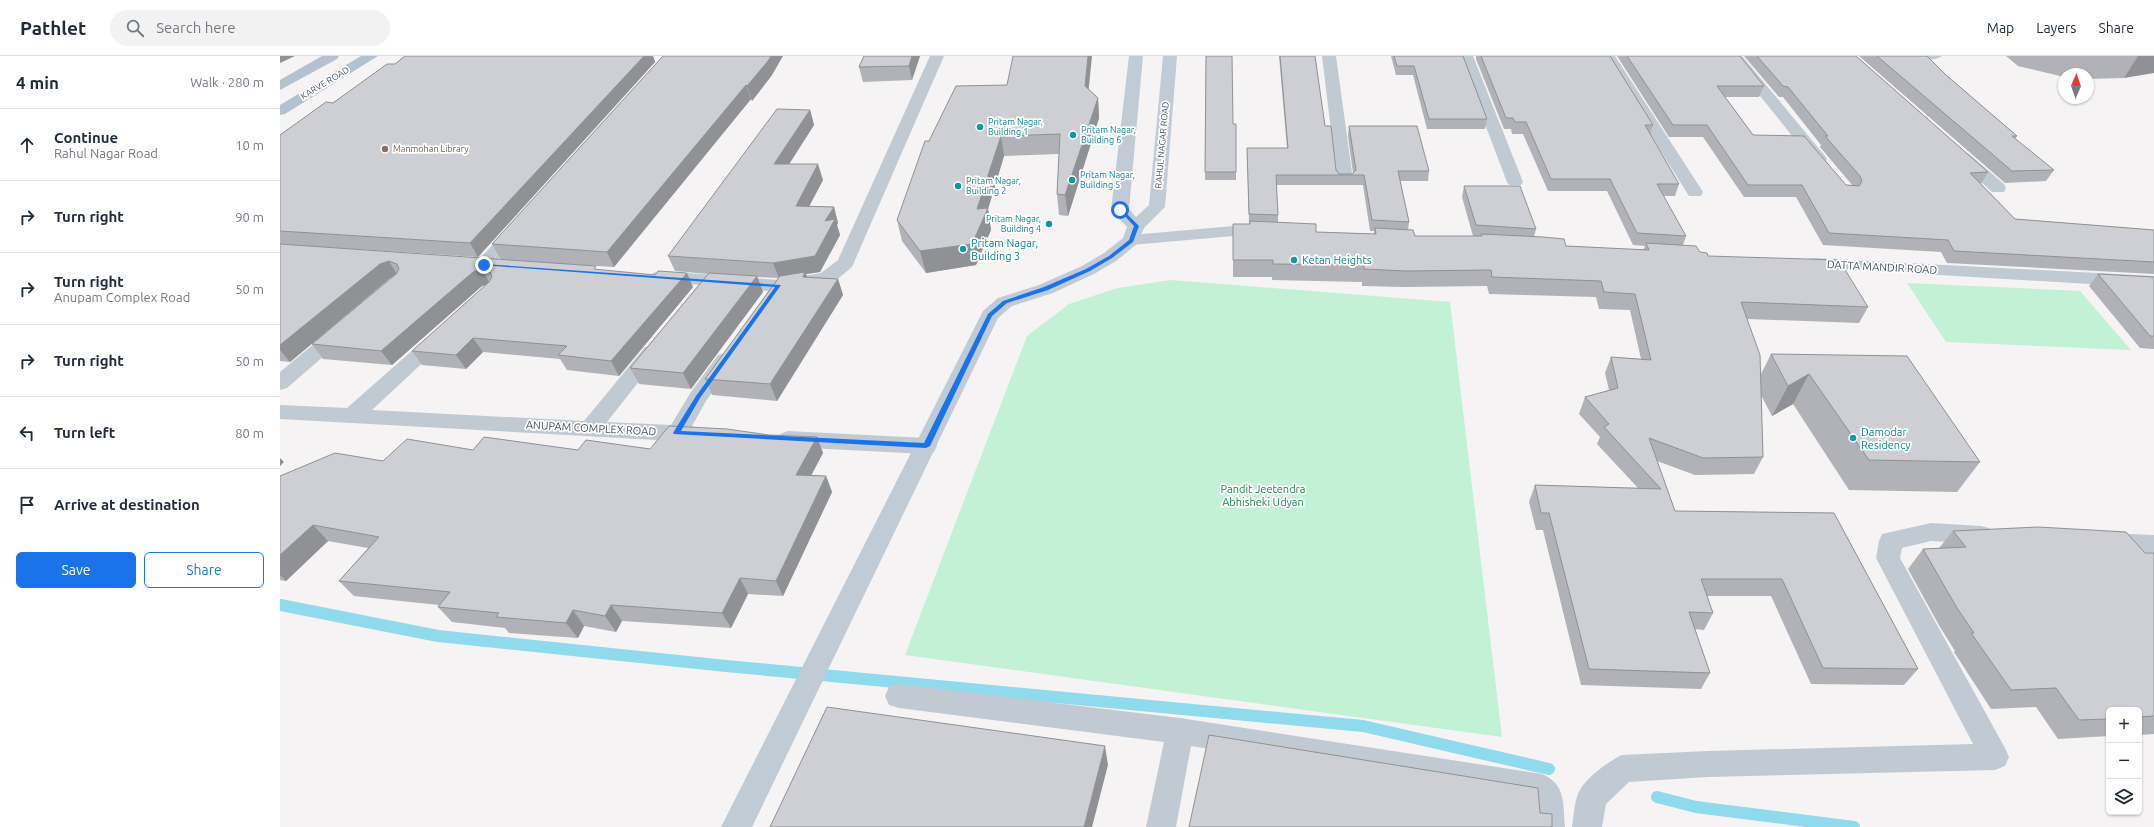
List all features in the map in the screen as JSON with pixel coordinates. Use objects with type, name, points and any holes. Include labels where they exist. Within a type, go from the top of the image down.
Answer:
[{"type":"main road","name":"KARVE ROAD","points":[[280,86],[332,56]]},
{"type":"main road","name":"KARVE ROAD","points":[[280,111],[371,56]]},
{"type":"street","points":[[641,276],[779,286],[827,278],[846,263],[937,56]]},
{"type":"street","points":[[1136,56],[1120,210],[1134,233],[1245,230],[1277,232]]},
{"type":"street","name":"RAHUL NAGAR ROAD","points":[[736,827],[990,315],[1005,302],[1046,288],[1088,270],[1110,257],[1157,207],[1170,56]]},
{"type":"street","points":[[1329,56],[1345,180]]},
{"type":"street","points":[[1466,56],[1514,182]]},
{"type":"street","points":[[1608,56],[1695,192]]},
{"type":"street","points":[[1735,56],[1827,168]]},
{"type":"street","points":[[1895,56],[1935,56]]},
{"type":"street","points":[[1951,146],[1998,188]]},
{"type":"street","points":[[507,267],[476,265],[526,218]]},
{"type":"street","name":"DATTA MANDIR ROAD","points":[[1799,262],[2154,282]]},
{"type":"street","points":[[695,299],[710,281]]},
{"type":"street","points":[[766,304],[779,286]]},
{"type":"street","points":[[280,383],[357,318]]},
{"type":"street","points":[[352,416],[456,322]]},
{"type":"street","points":[[590,428],[665,336]]},
{"type":"street","points":[[677,433],[698,397],[734,348]]},
{"type":"street","name":"ANUPAM COMPLEX ROAD","points":[[280,412],[716,435]]},
{"type":"street","points":[[770,438],[926,446]]},
{"type":"street","points":[[1587,827],[1592,797],[1622,769],[1708,764],[1995,757],[1888,558],[1891,541],[1931,532],[2003,536]]},
{"type":"street","points":[[2082,541],[2154,544]]},
{"type":"street","points":[[899,696],[1180,731],[1542,788],[1548,796],[1550,827]]},
{"type":"street","points":[[1161,827],[1180,731]]},
{"type":"green space","name":"Pandit Jeetendra Abhisheki Udyan","points":[[1171,280],[1450,302],[1502,737],[905,655],[1027,336],[1069,304],[1117,288]]},
{"type":"green space","points":[[1907,283],[2080,291],[2131,350],[1946,342]]},
{"type":"building","points":[[405,56],[644,56],[470,243],[280,231],[280,135],[326,102],[333,103],[387,64],[395,64]]},
{"type":"building","points":[[663,56],[771,56],[607,252],[492,244]]},
{"type":"building","points":[[864,56],[912,56],[909,66],[859,67]]},
{"type":"building","points":[[1013,56],[1088,56],[1085,86],[1098,98],[1065,195],[1057,194],[1060,134],[1001,136],[977,209],[988,208],[972,244],[920,251],[897,220],[925,141],[929,141],[956,86],[1007,85]]},
{"type":"building","points":[[1206,56],[1232,56],[1233,124],[1236,124],[1236,172],[1205,172]]},
{"type":"building","points":[[1280,56],[1315,56],[1325,126],[1331,126],[1336,170],[1339,174],[1352,174],[1356,170],[1349,126],[1417,126],[1429,171],[1398,171],[1409,222],[1372,220],[1364,175],[1276,175],[1278,215],[1249,214],[1247,148],[1288,148]]},
{"type":"building","points":[[1394,56],[1463,56],[1487,119],[1429,119],[1414,66],[1397,66]]},
{"type":"building","points":[[1481,56],[1610,56],[1653,125],[1645,125],[1679,184],[1657,184],[1686,236],[1637,233],[1610,179],[1551,179],[1526,122],[1515,122],[1513,118],[1506,118]]},
{"type":"building","points":[[1627,56],[1740,56],[1764,86],[1717,86],[1753,135],[1804,136],[1846,185],[1859,186],[1862,181],[1860,176],[1825,136],[1828,136],[1788,87],[1783,86],[1757,56],[1856,56],[1988,172],[1970,173],[2015,219],[2154,230],[2154,262],[1954,251],[1948,240],[1829,233],[1802,185],[1748,185],[1707,125],[1673,125]]},
{"type":"building","points":[[1877,56],[1927,56],[1946,75],[2017,136],[2012,136],[2054,170],[2012,171]]},
{"type":"building","points":[[777,109],[810,110],[774,164],[818,164],[796,206],[834,207],[825,221],[835,219],[815,256],[773,263],[668,256]]},
{"type":"building","points":[[1464,186],[1520,186],[1536,229],[1476,225]]},
{"type":"building","points":[[1250,221],[1316,224],[1316,232],[1376,234],[1375,228],[1413,230],[1415,236],[1482,236],[1481,234],[1543,237],[1564,239],[1566,246],[1649,250],[1646,243],[1696,246],[1700,252],[1707,253],[1708,256],[1839,260],[1868,307],[1741,302],[1760,355],[1763,457],[1703,458],[1649,438],[1675,511],[1834,513],[1918,669],[1823,668],[1782,579],[1701,579],[1713,613],[1689,612],[1710,673],[1589,669],[1549,513],[1541,513],[1535,485],[1661,489],[1604,427],[1609,424],[1585,397],[1618,388],[1611,357],[1651,360],[1635,294],[1604,292],[1601,281],[1492,277],[1491,270],[1406,271],[1364,269],[1364,265],[1273,264],[1273,260],[1233,260],[1233,224],[1250,224]]},
{"type":"building","points":[[280,244],[596,266],[594,269],[655,275],[658,271],[687,273],[611,361],[558,355],[567,346],[473,338],[456,355],[412,351],[489,282],[492,277],[490,272],[482,269],[473,272],[381,351],[312,344],[396,274],[399,269],[397,264],[389,261],[380,264],[280,345]]},
{"type":"building","points":[[805,272],[803,277],[838,279],[770,384],[705,379],[780,276]]},
{"type":"building","points":[[709,273],[757,276],[683,373],[630,368]]},
{"type":"building","points":[[2098,274],[2154,277],[2154,336],[2150,336]]},
{"type":"building","points":[[1771,354],[1907,356],[1980,462],[1869,460],[1809,374],[1788,386]]},
{"type":"building","points":[[669,426],[727,429],[769,435],[817,437],[796,475],[826,476],[776,581],[740,578],[722,613],[611,605],[605,616],[573,610],[566,623],[496,617],[499,613],[438,607],[450,592],[339,581],[379,537],[313,525],[280,555],[280,476],[335,453],[383,461],[407,439],[473,450],[484,437],[578,450],[586,440],[650,449]]},
{"type":"building","points":[[2038,527],[2126,532],[2145,553],[2154,553],[2154,716],[2142,717],[2142,707],[2106,707],[2106,719],[2079,720],[2056,688],[2011,690],[1971,633],[1974,633],[1957,608],[1923,549],[1966,547],[1953,531]]},
{"type":"building","points":[[827,707],[1105,746],[1084,827],[770,827]]},
{"type":"building","points":[[1209,735],[1538,788],[1540,813],[1552,814],[1552,827],[1189,827]]},
{"type":"waterway","points":[[280,605],[438,636],[726,666],[1363,726],[1549,769]]},
{"type":"waterway","points":[[1657,797],[1696,807],[1854,827]]},
{"type":"place","name":"Pritam Nagar, Building 1","points":[[980,127]]},
{"type":"place","name":"Pritam Nagar, Building 6","points":[[1073,135]]},
{"type":"place","name":"Manmohan Library","points":[[385,149]]},
{"type":"place","name":"Pritam Nagar, Building 5","points":[[1072,180]]},
{"type":"place","name":"Pritam Nagar, Building 2","points":[[958,186]]},
{"type":"place","name":"Pritam Nagar, Building 4","points":[[1049,224]]},
{"type":"place","name":"Pritam Nagar, Building 3","points":[[963,249]]},
{"type":"place","name":"Ketan Heights","points":[[1294,260]]},
{"type":"place","name":"Damodar Residency","points":[[1853,438]]},
{"type":"route","points":[[484,265],[779,286],[698,397],[677,433],[926,446],[990,315],[1005,302],[1046,288],[1088,270],[1110,257],[1131,240],[1136,226],[1120,210]]}]
